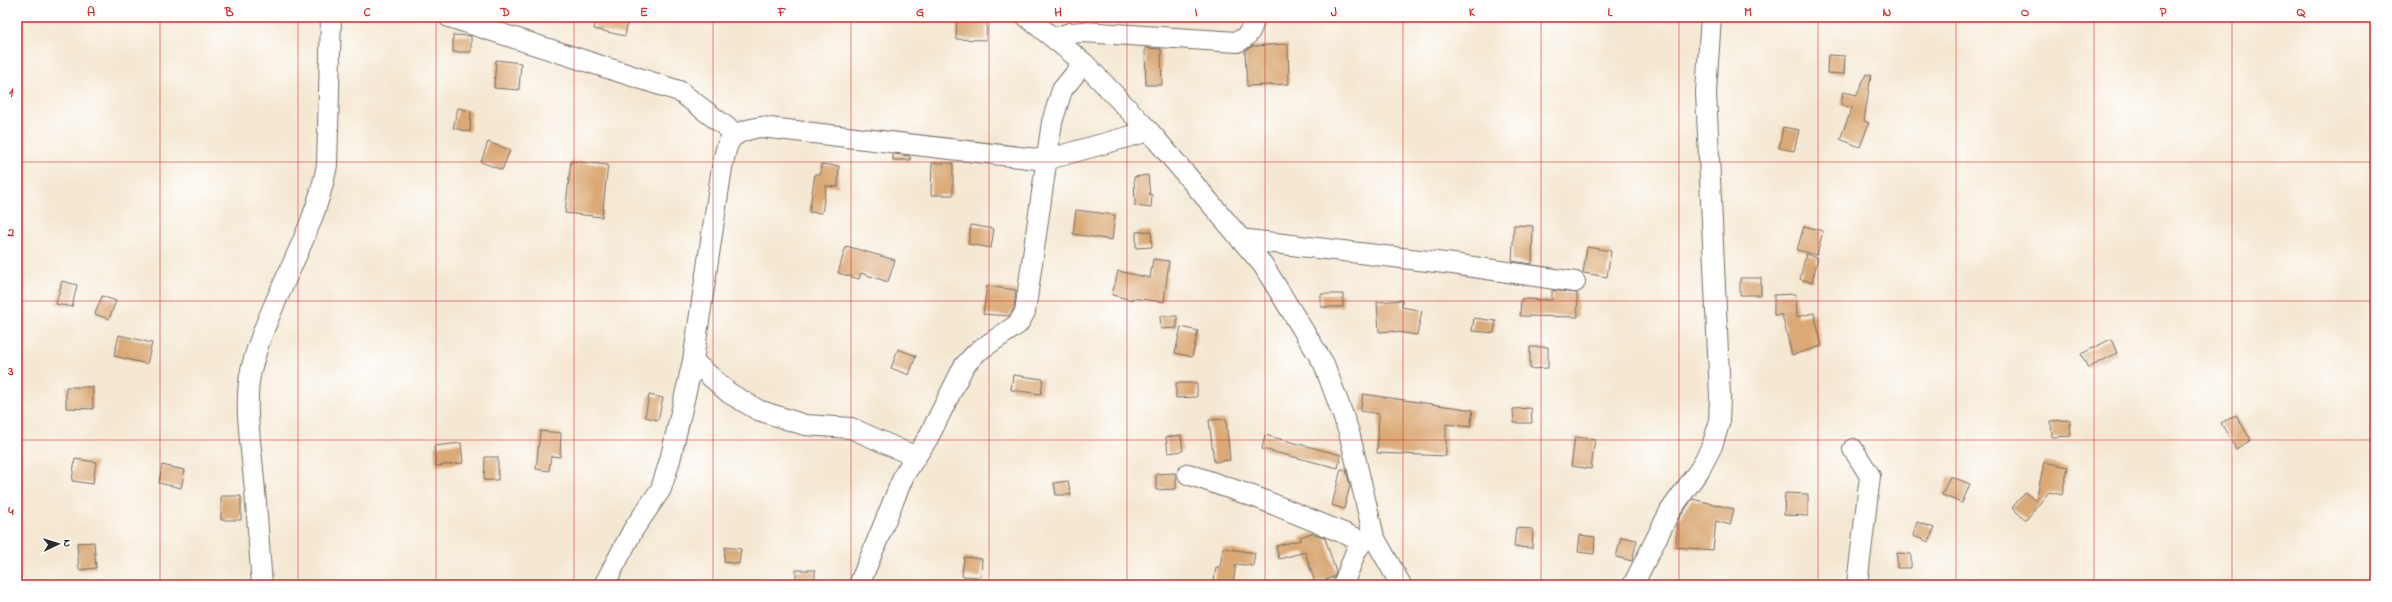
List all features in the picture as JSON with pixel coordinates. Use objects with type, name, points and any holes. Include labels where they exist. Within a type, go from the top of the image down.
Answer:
[{"type":"street","points":[[262,585],[248,422],[251,371],[260,343],[312,219],[324,183],[327,165],[331,17]]},
{"type":"street","points":[[449,17],[679,91],[733,132],[726,149],[693,361],[670,460],[661,489],[633,530],[604,585]]},
{"type":"street","points":[[1027,17],[1055,38],[1084,63],[1149,131],[1263,265],[1324,364],[1349,432],[1368,539],[1401,585]]},
{"type":"street","points":[[1055,38],[1070,33],[1083,32],[1237,42],[1246,39],[1252,31],[1255,17]]},
{"type":"street","points":[[1633,585],[1670,511],[1700,469],[1712,446],[1720,424],[1706,92],[1711,17]]},
{"type":"street","points":[[859,585],[904,474],[928,438],[964,366],[977,352],[1018,324],[1025,312],[1045,160],[1052,122],[1062,90],[1084,63]]},
{"type":"street","points":[[732,137],[742,130],[761,127],[1045,160],[1149,131]]},
{"type":"street","points":[[1240,239],[1453,264],[1575,282]]},
{"type":"street","points":[[693,361],[729,393],[758,410],[804,425],[851,428],[916,457]]},
{"type":"street","points":[[1853,449],[1870,476],[1857,585]]},
{"type":"street","points":[[1188,474],[1258,498],[1368,539]]},
{"type":"street","points":[[1343,585],[1351,562],[1368,539]]},
{"type":"building","points":[[597,17],[614,17],[628,20],[625,36],[594,29]]},
{"type":"building","points":[[957,17],[987,17],[986,40],[956,39]]},
{"type":"building","points":[[453,35],[471,36],[471,52],[453,52]]},
{"type":"building","points":[[1288,44],[1289,84],[1247,86],[1245,51],[1252,46]]},
{"type":"building","points":[[1145,48],[1161,49],[1162,85],[1146,85]]},
{"type":"building","points":[[1828,55],[1845,56],[1844,74],[1827,73]]},
{"type":"building","points":[[496,60],[521,63],[519,90],[494,88]]},
{"type":"building","points":[[1866,74],[1871,75],[1864,121],[1869,123],[1860,147],[1840,139],[1852,108],[1841,105],[1843,92],[1857,95]]},
{"type":"building","points":[[458,108],[471,111],[470,132],[453,128]]},
{"type":"building","points":[[1783,127],[1799,130],[1794,151],[1779,148]]},
{"type":"building","points":[[488,142],[510,150],[502,170],[481,162]]},
{"type":"building","points":[[893,154],[910,156],[910,160],[893,160]]},
{"type":"building","points":[[571,161],[608,165],[602,217],[565,213]]},
{"type":"building","points":[[932,163],[953,163],[953,195],[931,195]]},
{"type":"building","points":[[821,164],[839,166],[838,187],[826,186],[822,213],[809,212],[815,174],[821,174]]},
{"type":"building","points":[[1148,175],[1150,195],[1152,195],[1151,208],[1135,206],[1134,177]]},
{"type":"building","points":[[1076,210],[1115,215],[1112,240],[1073,234]]},
{"type":"building","points":[[971,225],[994,229],[991,248],[968,244]]},
{"type":"building","points":[[1514,225],[1533,226],[1532,264],[1512,261]]},
{"type":"building","points":[[1804,226],[1823,231],[1817,255],[1797,250]]},
{"type":"building","points":[[1151,231],[1152,247],[1136,248],[1136,232]]},
{"type":"building","points":[[846,246],[895,260],[888,282],[861,273],[859,279],[838,273]]},
{"type":"building","points":[[1587,247],[1611,251],[1607,277],[1583,273]]},
{"type":"building","points":[[1806,254],[1818,258],[1812,282],[1800,279]]},
{"type":"building","points":[[1153,259],[1169,261],[1164,302],[1132,298],[1132,300],[1112,295],[1118,271],[1150,278]]},
{"type":"building","points":[[1740,278],[1761,278],[1761,295],[1740,295]]},
{"type":"building","points":[[62,281],[77,285],[72,307],[56,304]]},
{"type":"building","points":[[987,286],[1016,290],[1014,308],[1009,316],[983,314]]},
{"type":"building","points":[[1552,290],[1577,293],[1578,317],[1520,316],[1521,299],[1552,300]]},
{"type":"building","points":[[1321,294],[1343,294],[1343,307],[1321,307]]},
{"type":"building","points":[[1796,294],[1797,317],[1814,313],[1822,346],[1792,355],[1782,315],[1774,315],[1774,295]]},
{"type":"building","points":[[102,296],[116,301],[109,319],[95,314]]},
{"type":"building","points":[[1402,300],[1402,307],[1422,311],[1417,335],[1391,331],[1379,332],[1377,302]]},
{"type":"building","points":[[1160,316],[1177,316],[1177,328],[1161,329]]},
{"type":"building","points":[[1474,318],[1496,321],[1494,333],[1472,331]]},
{"type":"building","points":[[1181,327],[1198,331],[1192,357],[1175,353]]},
{"type":"building","points":[[119,335],[152,343],[147,364],[114,356]]},
{"type":"building","points":[[2111,339],[2117,353],[2088,368],[2081,354]]},
{"type":"building","points":[[1530,347],[1548,347],[1548,368],[1530,369]]},
{"type":"building","points":[[898,349],[916,356],[909,375],[891,368]]},
{"type":"building","points":[[1013,375],[1043,379],[1041,394],[1011,390]]},
{"type":"building","points":[[1176,383],[1197,383],[1197,397],[1176,398]]},
{"type":"building","points":[[66,387],[93,387],[93,409],[66,408]]},
{"type":"building","points":[[1363,394],[1473,410],[1470,427],[1446,424],[1446,456],[1377,453],[1379,414],[1360,411]]},
{"type":"building","points":[[649,395],[663,398],[658,420],[645,417]]},
{"type":"building","points":[[1531,408],[1532,423],[1514,423],[1513,409]]},
{"type":"building","points":[[2236,415],[2251,440],[2236,449],[2221,423]]},
{"type":"building","points":[[1226,419],[1230,460],[1214,462],[1209,420]]},
{"type":"building","points":[[2070,420],[2071,436],[2052,437],[2051,421]]},
{"type":"building","points":[[540,431],[561,433],[560,457],[551,456],[549,471],[536,469]]},
{"type":"building","points":[[1181,435],[1183,451],[1168,453],[1166,437]]},
{"type":"building","points":[[1265,435],[1341,455],[1338,468],[1262,449]]},
{"type":"building","points":[[1575,437],[1595,439],[1591,469],[1571,466]]},
{"type":"building","points":[[461,443],[463,463],[436,466],[434,446]]},
{"type":"building","points":[[485,457],[498,457],[498,480],[484,480]]},
{"type":"building","points":[[75,459],[96,462],[93,484],[72,481]]},
{"type":"building","points":[[2044,462],[2068,467],[2062,495],[2049,492],[2026,520],[2012,508],[2025,492],[2036,501]]},
{"type":"building","points":[[162,465],[185,470],[181,488],[159,483]]},
{"type":"building","points":[[1341,469],[1346,470],[1350,486],[1344,509],[1332,505]]},
{"type":"building","points":[[1176,473],[1176,489],[1156,490],[1156,474]]},
{"type":"building","points":[[1950,476],[1970,484],[1962,503],[1942,495]]},
{"type":"building","points":[[1068,481],[1071,495],[1056,495],[1054,483]]},
{"type":"building","points":[[1785,493],[1808,494],[1808,516],[1784,515]]},
{"type":"building","points":[[221,496],[241,496],[241,520],[221,520]]},
{"type":"building","points":[[1692,499],[1734,509],[1730,525],[1716,521],[1713,550],[1676,547],[1678,520]]},
{"type":"building","points":[[1917,522],[1934,528],[1929,542],[1913,536]]},
{"type":"building","points":[[1516,528],[1533,529],[1532,548],[1514,547]]},
{"type":"building","points":[[1312,533],[1325,538],[1336,572],[1334,577],[1315,583],[1305,552],[1279,559],[1276,546],[1301,540],[1300,537]]},
{"type":"building","points":[[1580,535],[1595,537],[1594,554],[1578,552]]},
{"type":"building","points":[[1621,537],[1637,540],[1632,561],[1616,557]]},
{"type":"building","points":[[94,542],[96,568],[79,570],[77,543]]},
{"type":"building","points":[[725,547],[741,549],[739,564],[724,562]]},
{"type":"building","points":[[1223,548],[1255,553],[1253,566],[1236,564],[1233,583],[1214,581],[1216,567],[1220,567]]},
{"type":"building","points":[[1897,553],[1911,554],[1911,568],[1897,568]]},
{"type":"building","points":[[964,557],[982,559],[981,577],[962,576]]},
{"type":"building","points":[[796,570],[815,570],[815,585],[796,585]]}]
